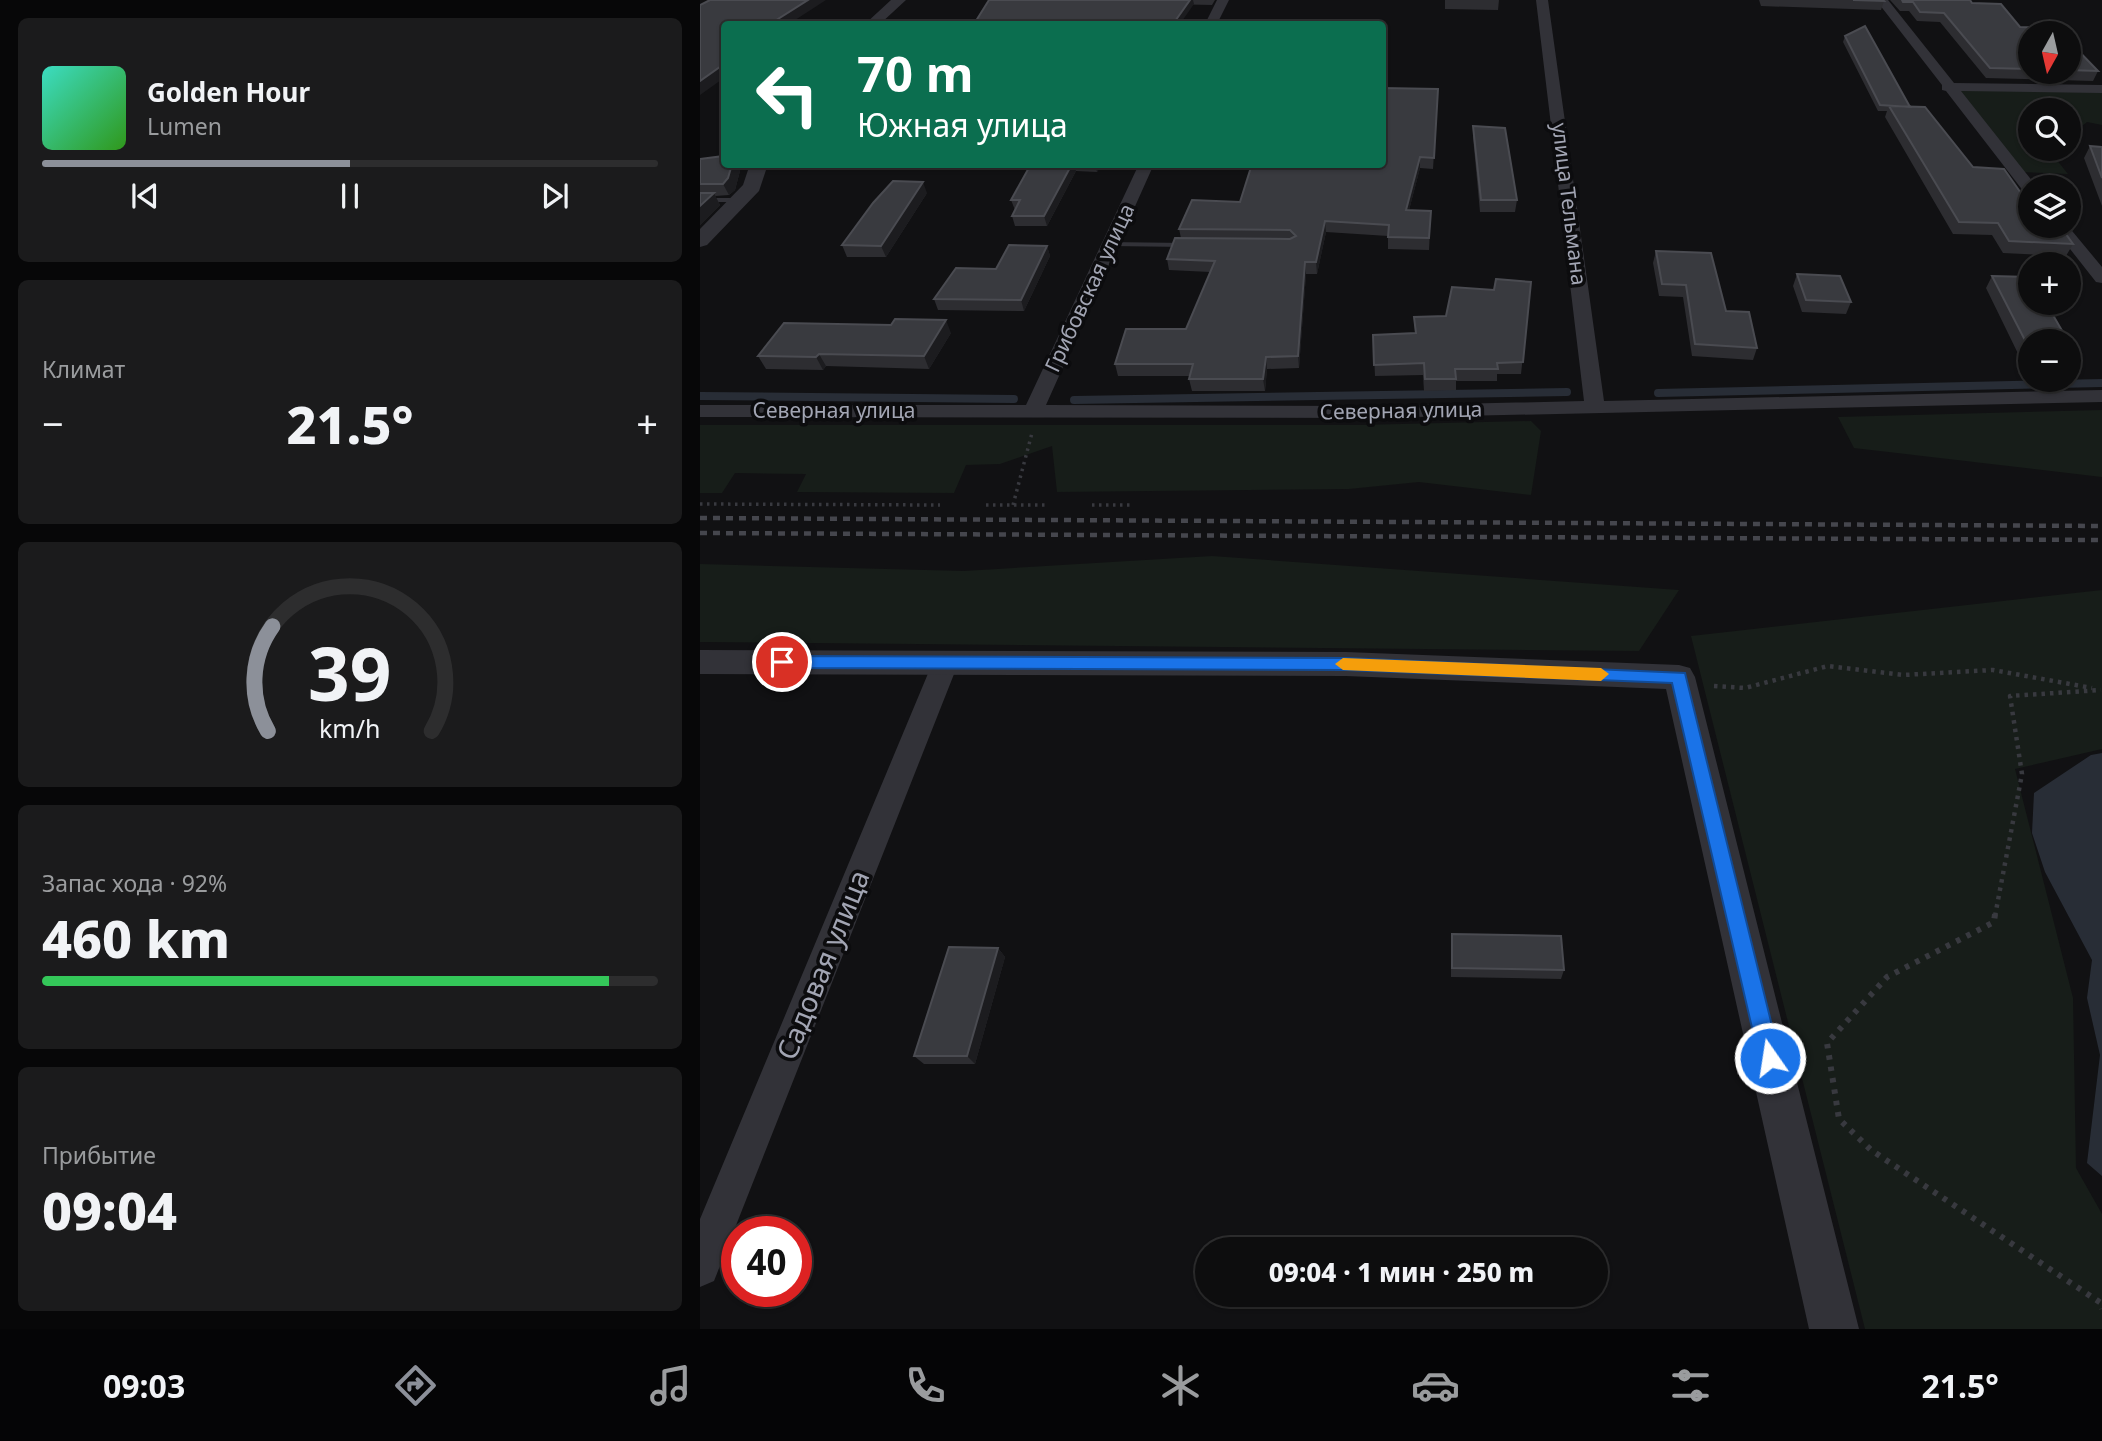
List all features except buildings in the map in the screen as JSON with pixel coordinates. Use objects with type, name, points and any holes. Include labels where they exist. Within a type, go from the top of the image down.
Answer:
[{"type":"street","points":[[875,21],[899,0]]},
{"type":"street","points":[[1212,21],[1223,0]]},
{"type":"street","name":"улица Тельмана","points":[[1542,0],[1595,408]]},
{"type":"street","points":[[1882,0],[1947,87],[2019,175]]},
{"type":"street","points":[[1947,87],[2102,89]]},
{"type":"street","points":[[700,241],[752,187],[758,168]]},
{"type":"street","name":"Грибовская улица","points":[[1033,412],[1145,168]]},
{"type":"street","points":[[2070,238],[2102,278]]},
{"type":"street","name":"Северная улица","points":[[700,411],[1370,412],[2102,396]]},
{"type":"street","points":[[700,662],[1346,664],[1679,677],[1835,1329]]},
{"type":"street","name":"Садовая улица","points":[[700,1267],[945,664]]},
{"type":"lane","points":[[700,200],[739,200]]},
{"type":"lane","points":[[1110,244],[1194,245]]},
{"type":"path","points":[[1013,505],[1033,438],[1029,421],[1033,412]]},
{"type":"path","points":[[700,504],[940,505]]},
{"type":"path","points":[[986,505],[1045,505]]},
{"type":"path","points":[[1091,505],[1133,505]]},
{"type":"path","points":[[1679,677],[1721,688],[1745,688],[1828,666],[1903,675],[1993,670],[2101,690]]},
{"type":"path","points":[[2101,690],[2010,696],[2022,774],[1994,922],[1887,977],[1827,1042],[1839,1119],[1871,1150],[2101,1303],[2102,1309]]},
{"type":"shaded area","points":[[1951,89],[2102,92],[2102,125],[2087,122],[2081,127],[2081,98],[2018,98],[2018,161],[2058,161],[2068,174],[2019,172]]},
{"type":"shaded area","points":[[2102,410],[2102,477],[1854,448],[1838,417]]},
{"type":"shaded area","points":[[1531,421],[1541,431],[1531,495],[1419,482],[1349,489],[1057,492],[1052,446],[1000,464],[966,465],[954,493],[797,492],[806,474],[735,473],[722,493],[700,493],[700,425],[1360,425]]},
{"type":"shaded area","points":[[1212,556],[1679,590],[1639,651],[700,642],[700,564],[964,571]]},
{"type":"shaded area","points":[[2102,590],[2102,749],[2015,769],[2073,998],[2076,1168],[2102,1214],[2102,1329],[1865,1329],[1691,636]]},
{"type":"shaded area","points":[[2102,753],[2102,1176],[2087,1163],[2100,1055],[2087,998],[2092,960],[2045,872],[2032,833],[2034,793],[2091,755]]},
{"type":"waterway","points":[[1658,393],[2102,383]]},
{"type":"waterway","points":[[1074,400],[1567,392]]},
{"type":"waterway","points":[[700,396],[1014,399]]},
{"type":"railway","points":[[700,518],[2102,526]]},
{"type":"railway","points":[[700,533],[2102,540]]},
{"type":"slow traffic","points":[[1343,664],[1601,674]]},
{"type":"route","points":[[782,662],[1346,664],[1679,677],[1770,1058]]}]
